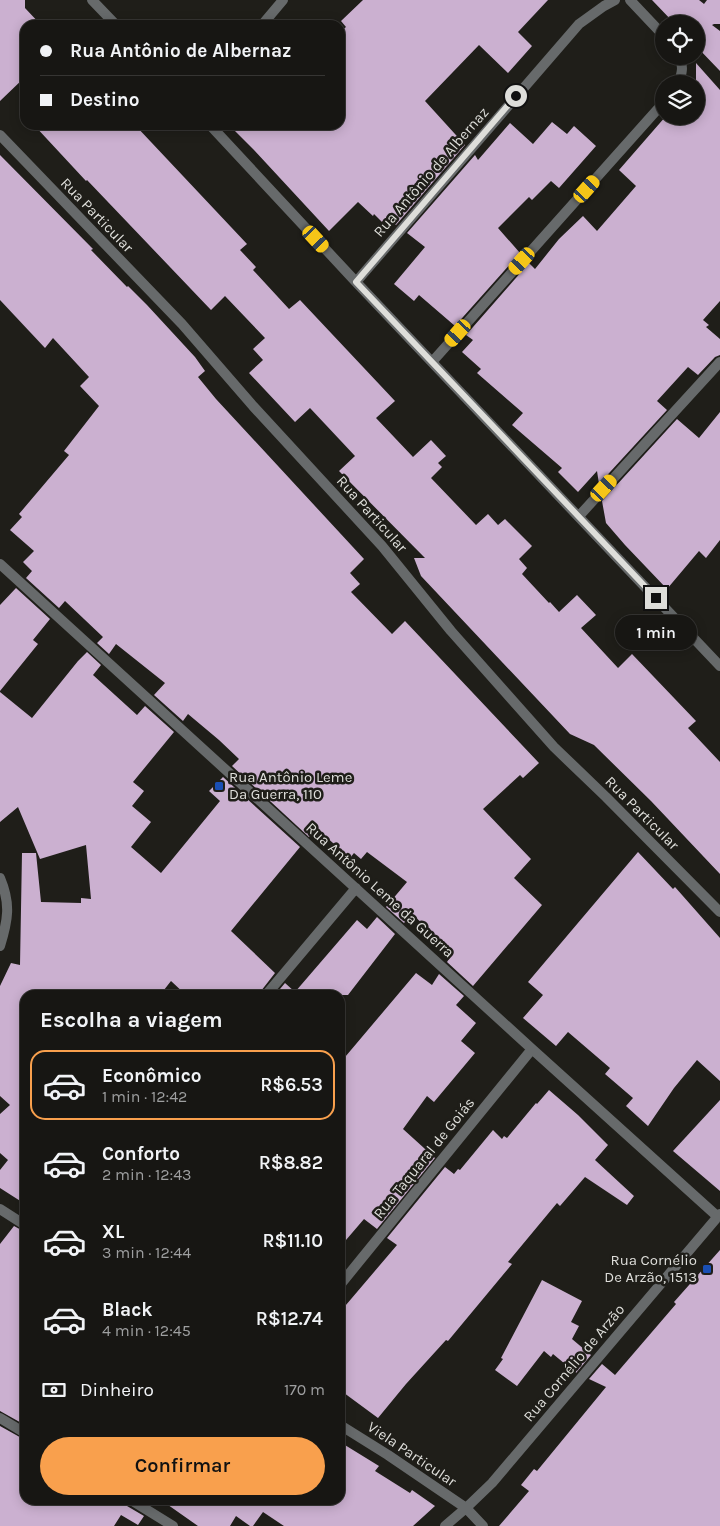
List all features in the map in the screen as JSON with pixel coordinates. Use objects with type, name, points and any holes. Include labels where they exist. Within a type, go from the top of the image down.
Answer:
[{"type":"street","points":[[92,0],[111,20]]},
{"type":"street","points":[[266,20],[283,0]]},
{"type":"street","name":"Rua Antônio de Albernaz","points":[[356,282],[579,24],[615,0]]},
{"type":"street","points":[[630,0],[655,26]]},
{"type":"street","points":[[432,362],[655,112]]},
{"type":"street","points":[[215,130],[720,666]]},
{"type":"street","name":"Rua Particular","points":[[0,135],[182,324],[253,406],[382,546],[451,631],[554,747],[720,912]]},
{"type":"street","points":[[578,516],[720,362]]},
{"type":"street","name":"Rua Antônio Leme da Guerra","points":[[0,564],[532,1049],[719,1216]]},
{"type":"street","points":[[0,878],[6,892],[7,921],[0,946]]},
{"type":"street","points":[[270,990],[356,888]]},
{"type":"street","name":"Rua Taquaral de Goiás","points":[[345,1280],[532,1049]]},
{"type":"street","points":[[0,1209],[20,1222]]},
{"type":"street","name":"Rua Cornélio de Arzão","points":[[445,1526],[492,1483],[719,1216]]},
{"type":"street","points":[[0,1418],[20,1430]]},
{"type":"street","name":"Viela Particular","points":[[345,1428],[466,1508],[483,1526]]},
{"type":"street","points":[[140,1505],[173,1526]]},
{"type":"building","points":[[0,0],[25,0],[25,8],[36,20],[20,20],[20,82],[0,101]]},
{"type":"building","points":[[363,0],[548,0],[518,32],[532,46],[508,73],[479,45],[425,101],[465,145],[396,225],[387,217],[382,222],[358,202],[329,231],[234,130],[345,130],[346,27],[345,20],[342,20]]},
{"type":"building","points":[[652,0],[699,0],[704,4],[707,0],[720,0],[720,24],[712,25],[720,31],[720,71],[705,55],[705,15],[666,15]]},
{"type":"building","points":[[696,65],[698,65],[720,90],[720,301],[703,320],[709,325],[706,327],[720,339],[720,355],[715,357],[698,375],[688,367],[657,401],[667,410],[599,484],[597,471],[578,492],[558,472],[562,468],[512,425],[523,413],[477,373],[481,369],[462,352],[473,340],[466,335],[529,263],[535,269],[559,239],[583,216],[597,231],[636,186],[619,170],[658,125],[705,125],[705,75],[696,75]]},
{"type":"building","points":[[552,122],[567,134],[574,126],[596,146],[559,188],[551,181],[532,200],[529,197],[498,228],[520,253],[455,326],[419,295],[414,301],[394,284],[425,247],[407,233],[475,155],[478,160],[510,123],[533,144]]},
{"type":"building","points":[[39,130],[140,130],[247,244],[240,250],[256,267],[253,270],[289,309],[300,300],[395,401],[376,418],[413,457],[431,440],[446,456],[438,463],[442,467],[431,478],[476,525],[488,514],[498,525],[505,519],[532,546],[519,559],[527,568],[522,574],[549,603],[559,612],[577,595],[596,615],[581,628],[618,668],[632,654],[696,721],[688,728],[720,762],[720,874],[651,801],[594,745],[570,734],[421,576],[414,558],[425,558],[339,471],[355,456],[310,408],[295,422],[249,373],[263,360],[253,349],[265,338],[225,296],[211,310]]},
{"type":"building","points":[[0,155],[93,249],[91,250],[147,305],[195,357],[205,371],[198,377],[216,399],[364,559],[350,573],[360,584],[351,592],[392,634],[405,621],[539,763],[523,778],[520,775],[483,809],[531,859],[514,878],[542,905],[473,986],[447,962],[453,953],[451,950],[412,914],[404,923],[386,907],[407,882],[367,852],[361,859],[354,853],[350,858],[316,828],[309,837],[232,766],[239,759],[219,740],[188,714],[183,721],[154,695],[165,683],[116,644],[109,654],[97,643],[103,637],[65,601],[59,608],[26,578],[32,571],[23,562],[34,551],[10,530],[22,517],[19,514],[69,455],[64,451],[99,406],[80,386],[89,377],[53,338],[45,348],[0,300]]},
{"type":"building","points":[[720,412],[720,540],[706,558],[699,551],[667,589],[606,523],[602,501],[677,419],[699,438]]},
{"type":"building","points":[[16,588],[50,619],[33,640],[38,644],[0,691],[0,605]]},
{"type":"building","points":[[87,652],[101,665],[93,675],[137,715],[145,706],[174,732],[133,782],[144,791],[132,806],[151,822],[131,847],[161,873],[220,801],[209,791],[223,777],[300,847],[231,931],[275,973],[262,990],[181,990],[171,981],[164,990],[20,990],[20,1201],[0,1188],[0,1170],[8,1160],[0,1153],[0,1114],[10,1105],[0,1096],[0,986],[11,963],[20,965],[22,853],[36,853],[41,902],[81,903],[81,898],[91,899],[86,845],[40,859],[18,807],[0,822],[0,692],[32,718]]},
{"type":"building","points":[[638,852],[673,889],[675,887],[720,938],[720,1081],[697,1060],[674,1088],[648,1126],[626,1106],[633,1098],[605,1074],[610,1068],[568,1032],[556,1046],[523,1018],[543,995],[528,982]]},
{"type":"building","points":[[377,917],[395,934],[348,995],[345,995],[345,990],[297,990],[357,920],[367,929]]},
{"type":"building","points":[[416,973],[432,985],[439,974],[464,996],[456,1005],[476,1023],[461,1041],[475,1053],[434,1102],[427,1096],[403,1129],[435,1158],[377,1229],[364,1219],[345,1241],[345,1057]]},
{"type":"building","points":[[285,983],[293,990],[279,990]]},
{"type":"building","points":[[549,1090],[578,1115],[608,1145],[595,1160],[634,1196],[627,1205],[585,1177],[560,1206],[557,1203],[508,1262],[512,1264],[448,1341],[446,1340],[406,1384],[378,1418],[345,1394],[345,1306],[397,1245],[387,1238],[445,1167],[454,1174],[458,1169],[460,1170],[493,1130],[502,1139],[504,1136],[507,1138]]},
{"type":"building","points":[[720,1100],[720,1191],[673,1151]]},
{"type":"building","points":[[14,1226],[20,1229],[20,1422],[0,1411],[0,1244]]},
{"type":"building","points":[[720,1250],[720,1526],[499,1526],[529,1491],[521,1485],[534,1469],[537,1471],[606,1387],[589,1379],[602,1364],[615,1375],[676,1304],[674,1302]]},
{"type":"building","points":[[542,1280],[582,1301],[571,1322],[579,1326],[572,1339],[591,1355],[576,1373],[553,1354],[551,1357],[544,1351],[517,1386],[495,1370],[503,1359],[501,1358]]},
{"type":"building","points":[[0,1426],[20,1437],[20,1505],[126,1505],[144,1516],[138,1525],[121,1515],[114,1526],[0,1526]]},
{"type":"building","points":[[345,1445],[379,1466],[375,1471],[410,1493],[412,1490],[435,1506],[413,1526],[284,1526],[263,1512],[253,1526],[250,1526],[236,1516],[230,1526],[198,1526],[168,1505],[345,1505]]},
{"type":"place","name":"Rua Antônio Leme Da Guerra, 110","points":[[219,786]]},
{"type":"place","name":"Rua Cornélio De Arzão, 1513","points":[[707,1269]]},
{"type":"route","points":[[516,96],[356,282],[656,598]]}]
